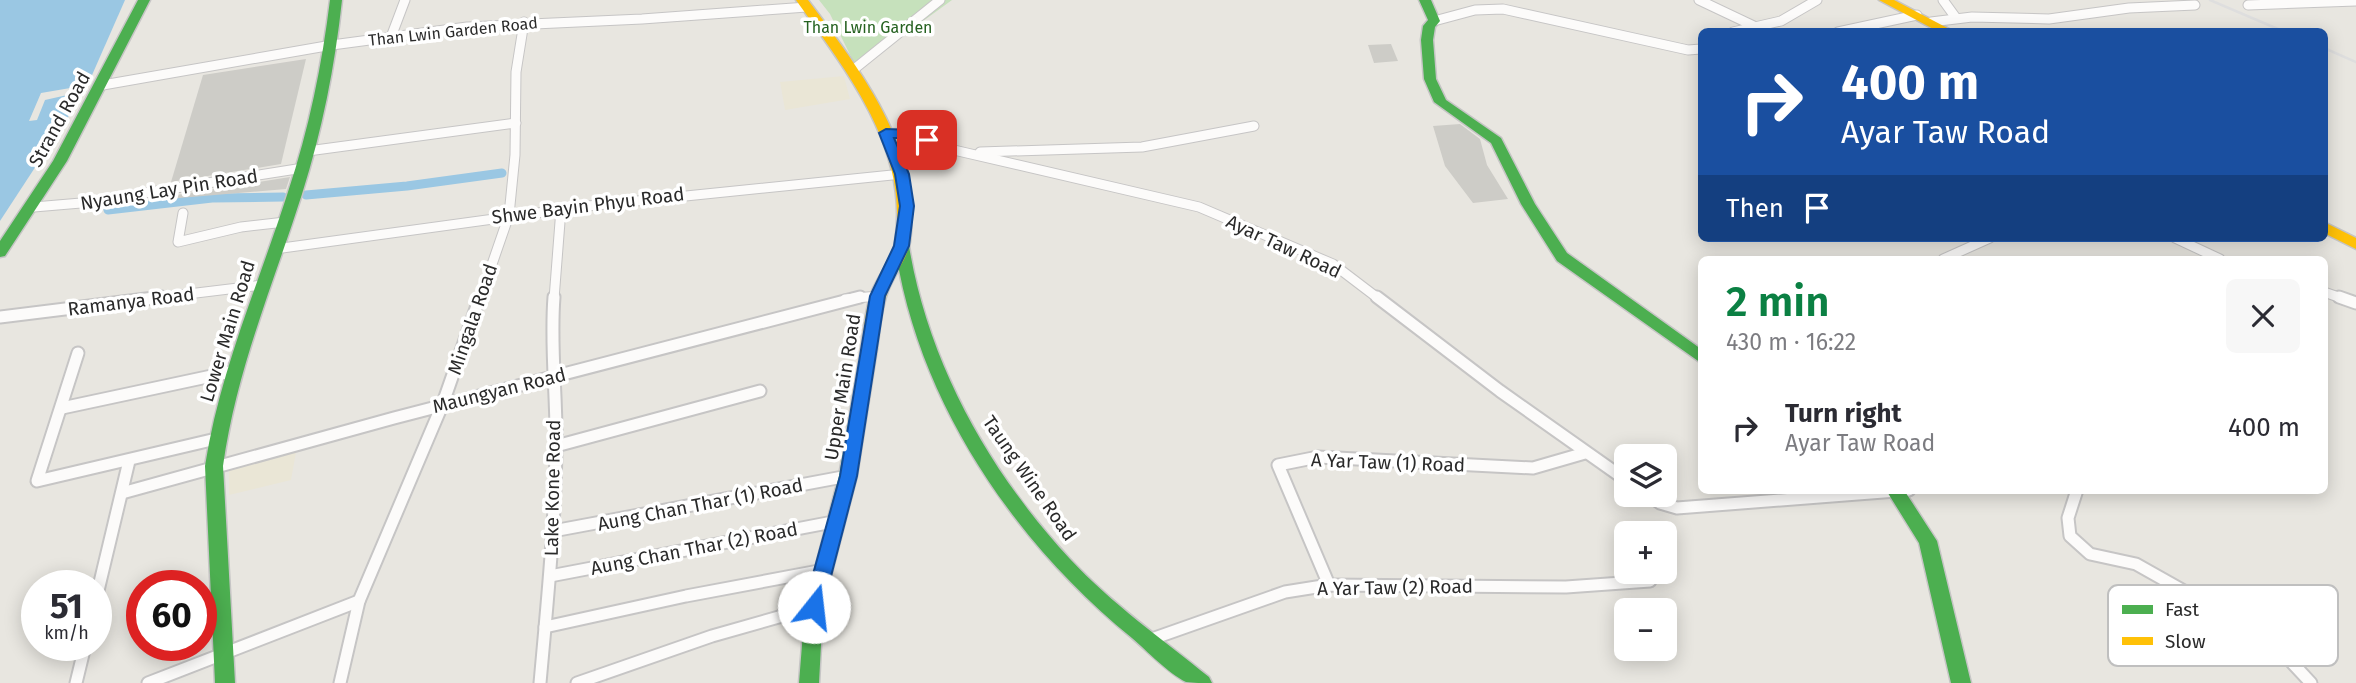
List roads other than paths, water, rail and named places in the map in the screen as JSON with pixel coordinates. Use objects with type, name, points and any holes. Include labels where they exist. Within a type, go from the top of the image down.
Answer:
[{"type":"main road","name":"Strand Road","points":[[0,252],[34,207],[103,85],[144,0]]},
{"type":"main road","name":"Lower Main Road","points":[[225,683],[214,466],[216,439],[234,371],[308,151],[332,45],[336,0]]},
{"type":"main road","points":[[1425,0],[1434,20],[1429,26],[1427,40],[1430,79],[1440,102],[1496,141],[1528,204],[1562,257],[1698,355]]},
{"type":"main road","points":[[1885,0],[1924,18],[1953,25]]},
{"type":"main road","name":"Upper Main Road","points":[[805,4],[853,70],[886,133],[902,174],[907,206],[902,246],[878,296],[848,476],[814,607],[809,683]]},
{"type":"main road","points":[[2328,229],[2356,244]]},
{"type":"main road","name":"Taung Wine Road","points":[[902,246],[906,281],[936,367],[973,435],[1048,546],[1092,592],[1202,683]]},
{"type":"main road","points":[[1902,494],[1928,541],[1961,683]]},
{"type":"street","points":[[391,37],[405,0]]},
{"type":"street","points":[[853,70],[940,0]]},
{"type":"street","points":[[1699,0],[1756,27]]},
{"type":"street","points":[[1751,28],[1781,21],[1817,0]]},
{"type":"street","points":[[1943,0],[1953,25],[2049,19],[2129,8],[2195,5]]},
{"type":"street","points":[[2248,5],[2356,1]]},
{"type":"street","name":"Than Lwin Garden Road","points":[[103,85],[391,37],[524,22],[642,19],[805,4]]},
{"type":"street","points":[[1434,20],[1475,10],[1503,9],[1688,50],[1698,49]]},
{"type":"street","points":[[1863,28],[1924,18]]},
{"type":"street","name":"Mingala Road","points":[[340,683],[359,601],[443,404],[509,215],[516,123],[516,72],[524,22]]},
{"type":"street","points":[[308,151],[516,123]]},
{"type":"street","points":[[967,152],[1142,147],[1254,126]]},
{"type":"street","name":"Ayar Taw Road","points":[[886,133],[913,134],[941,146],[1199,207],[1333,264],[1614,472]]},
{"type":"street","name":"Nyaung Lay Pin Road","points":[[34,207],[81,203],[303,168]]},
{"type":"street","name":"Shwe Bayin Phyu Road","points":[[275,249],[435,223],[710,191],[902,174]]},
{"type":"street","name":"Lake Kone Road","points":[[540,683],[550,576],[556,446],[552,326],[561,209]]},
{"type":"street","points":[[183,213],[178,242],[241,227],[285,222]]},
{"type":"street","points":[[1950,256],[1981,242]]},
{"type":"street","points":[[2184,242],[2214,256]]},
{"type":"street","name":"Ramanya Road","points":[[0,317],[262,285]]},
{"type":"street","points":[[2328,293],[2356,303]]},
{"type":"street","name":"Maungyan Road","points":[[122,493],[443,404],[849,298],[878,296]]},
{"type":"street","points":[[78,353],[37,481],[216,439]]},
{"type":"street","points":[[62,408],[234,371]]},
{"type":"street","points":[[556,446],[760,391]]},
{"type":"street","name":"A Yar Taw (1) Road","points":[[1329,585],[1278,465],[1318,457],[1533,468],[1585,453]]},
{"type":"street","points":[[103,570],[130,461]]},
{"type":"street","name":"Aung Chan Thar (1) Road","points":[[552,531],[848,476]]},
{"type":"street","points":[[1674,507],[1861,494]]},
{"type":"street","points":[[2076,494],[2068,518],[2070,536],[2090,554],[2136,564],[2174,585]]},
{"type":"street","name":"Aung Chan Thar (2) Road","points":[[550,576],[838,521]]},
{"type":"street","points":[[545,626],[824,570]]},
{"type":"street","name":"A Yar Taw (2) Road","points":[[1149,640],[1284,592],[1329,585],[1566,587],[1614,584]]},
{"type":"street","points":[[148,683],[359,601]]},
{"type":"street","points":[[577,683],[712,636],[814,607]]},
{"type":"street","points":[[76,683],[81,661]]},
{"type":"street","points":[[2295,666],[2311,683]]},
{"type":"water","points":[[0,0],[125,0],[85,91],[0,221]]},
{"type":"waterway","points":[[306,195],[407,186],[502,173]]},
{"type":"waterway","points":[[108,210],[212,198],[283,197]]},
{"type":"railway","points":[[2210,0],[2276,28]]},
{"type":"railway","points":[[2328,50],[2356,62]]},
{"type":"park label","name":"Than Lwin Garden","points":[[868,27]]}]
